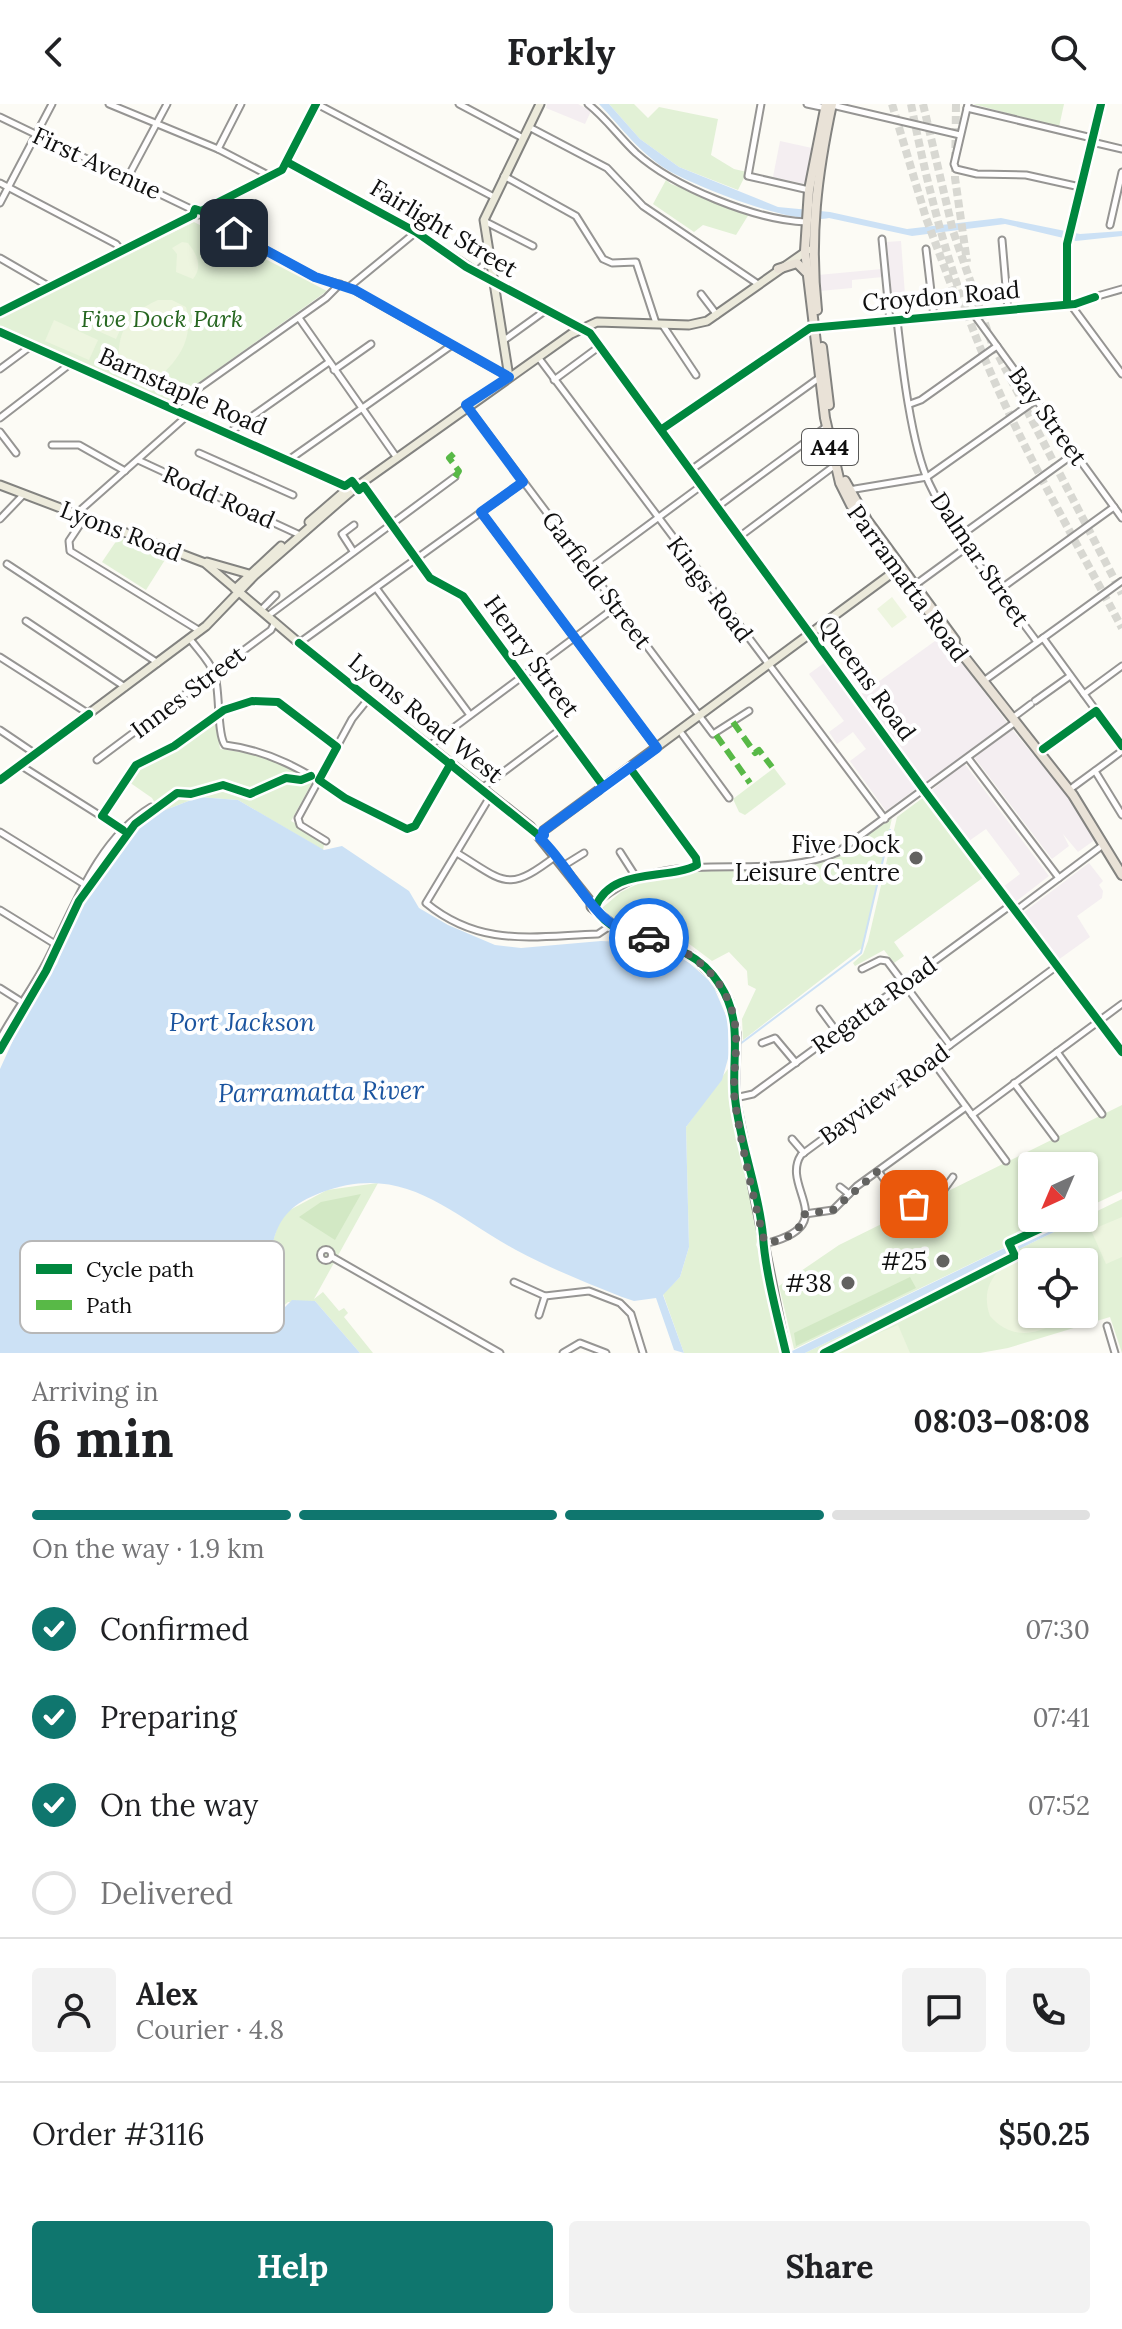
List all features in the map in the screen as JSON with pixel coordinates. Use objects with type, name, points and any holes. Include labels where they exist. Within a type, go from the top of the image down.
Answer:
[{"type":"highway","name":"Parramatta Road","points":[[811,203],[809,190],[829,105]]},
{"type":"highway","name":"Parramatta Road","points":[[829,105],[808,220],[807,273],[837,457],[849,490],[898,568],[1014,719],[1073,787],[1122,865]]},
{"type":"highway","name":"Parramatta Road","points":[[808,250],[827,426],[834,466],[851,505],[1073,795],[1122,875]]},
{"type":"highway","points":[[778,269],[797,263],[807,273]]},
{"type":"main road","points":[[509,377],[488,261],[484,220],[492,196],[540,104]]},
{"type":"main road","points":[[1069,304],[1067,244],[1101,104]]},
{"type":"main road","points":[[237,589],[350,488],[581,328],[606,322],[696,324],[717,315],[808,250]]},
{"type":"main road","name":"Fairlight Street","points":[[492,281],[581,328]]},
{"type":"main road","name":"Queens Road","points":[[581,328],[600,346],[924,790],[1122,1052]]},
{"type":"main road","points":[[0,780],[200,631],[213,620],[249,574],[396,457]]},
{"type":"main road","name":"Lyons Road","points":[[0,485],[205,563],[237,589]]},
{"type":"main road","points":[[205,563],[249,574]]},
{"type":"main road","points":[[542,835],[898,568]]},
{"type":"main road","name":"Lyons Road West","points":[[237,589],[299,643],[542,835],[610,926]]},
{"type":"main road","points":[[610,926],[633,936],[667,942],[699,962],[729,1001],[736,1048],[735,1098],[786,1352]]},
{"type":"street","points":[[0,203],[52,104]]},
{"type":"street","points":[[109,104],[218,149],[271,177]]},
{"type":"street","points":[[128,177],[167,104]]},
{"type":"street","points":[[218,149],[241,104]]},
{"type":"street","points":[[0,312],[193,213],[201,213],[271,177],[287,162],[317,104],[492,196]]},
{"type":"street","points":[[588,104],[636,153],[675,180],[766,217],[808,220]]},
{"type":"street","points":[[761,104],[748,176],[809,190]]},
{"type":"street","points":[[807,104],[829,105],[960,135]]},
{"type":"street","points":[[463,105],[523,138]]},
{"type":"street","points":[[1080,187],[1026,175],[977,174],[954,167],[967,106],[1122,149]]},
{"type":"street","name":"First Avenue","points":[[0,117],[128,177],[193,213]]},
{"type":"street","points":[[529,127],[607,168],[643,206],[758,284]]},
{"type":"street","name":"Fairlight Street","points":[[287,162],[416,232],[492,281]]},
{"type":"street","points":[[1110,225],[1122,172]]},
{"type":"street","points":[[503,176],[576,216],[603,259],[612,263],[636,262],[659,323],[696,375]]},
{"type":"street","points":[[0,183],[116,244],[122,251]]},
{"type":"street","points":[[201,213],[315,277],[349,287],[509,377]]},
{"type":"street","points":[[484,220],[533,246]]},
{"type":"street","points":[[349,287],[416,232]]},
{"type":"street","points":[[882,239],[890,321]]},
{"type":"street","points":[[1002,240],[1008,310]]},
{"type":"street","points":[[926,249],[934,317]]},
{"type":"street","points":[[0,258],[50,287]]},
{"type":"street","points":[[475,272],[488,261]]},
{"type":"street","points":[[171,408],[299,318],[340,284]]},
{"type":"street","name":"Croydon Road","points":[[817,327],[1069,304],[1122,289]]},
{"type":"street","points":[[701,294],[717,315]]},
{"type":"street","points":[[1069,304],[1122,374]]},
{"type":"street","points":[[503,341],[546,310]]},
{"type":"street","name":"Bay Street","points":[[973,313],[1122,518]]},
{"type":"street","points":[[299,318],[396,457]]},
{"type":"street","name":"Dalmar Street","points":[[899,320],[910,404],[927,477],[967,547],[1084,694],[1121,752]]},
{"type":"street","points":[[662,429],[804,330],[817,327]]},
{"type":"street","name":"Barnstaple Road","points":[[0,332],[350,488]]},
{"type":"street","points":[[334,370],[371,344]]},
{"type":"street","points":[[290,460],[452,345]]},
{"type":"street","points":[[0,369],[31,346]]},
{"type":"street","points":[[554,380],[600,346]]},
{"type":"street","points":[[910,404],[921,400],[997,346]]},
{"type":"street","name":"Kings Road","points":[[537,356],[885,819]]},
{"type":"street","points":[[229,433],[329,362]]},
{"type":"street","points":[[0,418],[71,363]]},
{"type":"street","points":[[690,471],[820,377]]},
{"type":"street","points":[[849,490],[927,477],[1036,400]]},
{"type":"street","name":"Garfield Street","points":[[467,407],[701,715]]},
{"type":"street","points":[[188,415],[80,515],[69,541],[70,551],[200,631]]},
{"type":"street","points":[[717,507],[827,426]]},
{"type":"street","points":[[0,432],[16,453]]},
{"type":"street","points":[[52,445],[79,445],[125,471]]},
{"type":"street","points":[[199,453],[293,495]]},
{"type":"street","points":[[960,536],[1075,453]]},
{"type":"street","name":"Rodd Road","points":[[138,460],[298,534]]},
{"type":"street","points":[[739,537],[834,466]]},
{"type":"street","points":[[269,615],[455,477]]},
{"type":"street","points":[[299,643],[523,482]]},
{"type":"street","name":"Henry Street","points":[[362,483],[432,581],[449,586],[463,596],[604,787]]},
{"type":"street","points":[[590,568],[701,486]]},
{"type":"street","points":[[0,519],[24,494]]},
{"type":"street","points":[[999,590],[1114,507]]},
{"type":"street","points":[[481,512],[657,748]]},
{"type":"street","points":[[353,551],[342,534],[354,525]]},
{"type":"street","points":[[914,585],[967,547]]},
{"type":"street","points":[[7,564],[158,663]]},
{"type":"street","points":[[985,680],[1122,581]]},
{"type":"street","points":[[376,588],[470,715]]},
{"type":"street","points":[[269,615],[276,595]]},
{"type":"street","points":[[429,746],[618,605]]},
{"type":"street","name":"Innes Street","points":[[97,760],[271,630],[269,615]]},
{"type":"street","points":[[26,621],[125,687]]},
{"type":"street","points":[[190,639],[214,673],[223,744],[263,751],[319,780],[345,798],[411,829],[451,763]]},
{"type":"street","points":[[0,657],[89,714]]},
{"type":"street","points":[[1084,694],[1122,666]]},
{"type":"street","points":[[595,905],[615,887],[636,877],[697,865],[817,860],[846,848],[968,758],[1033,702],[1070,676]]},
{"type":"street","points":[[326,841],[300,825],[298,818],[337,747],[369,698]]},
{"type":"street","points":[[102,816],[136,765],[174,746],[221,712],[259,699],[274,700],[337,747]]},
{"type":"street","points":[[701,715],[716,735],[749,711]]},
{"type":"street","points":[[1043,749],[1096,711]]},
{"type":"street","points":[[482,788],[561,729]]},
{"type":"street","points":[[0,730],[35,754]]},
{"type":"street","points":[[680,732],[729,798]]},
{"type":"street","points":[[1073,787],[1121,752]]},
{"type":"street","points":[[968,758],[1059,878]]},
{"type":"street","points":[[20,765],[123,830]]},
{"type":"street","points":[[630,768],[665,814]]},
{"type":"street","points":[[1095,771],[1122,815]]},
{"type":"street","points":[[491,795],[426,903],[457,922],[496,937],[598,934],[610,926]]},
{"type":"street","points":[[0,1039],[55,944],[84,884],[123,830],[151,807]]},
{"type":"street","points":[[669,820],[696,858],[697,865]]},
{"type":"street","points":[[0,832],[84,884]]},
{"type":"street","name":"Regatta Road","points":[[735,1098],[753,1094],[1103,844]]},
{"type":"street","points":[[620,852],[636,877]]},
{"type":"street","points":[[457,853],[497,877],[513,881],[535,873],[556,856]]},
{"type":"street","points":[[563,866],[584,853]]},
{"type":"street","points":[[0,910],[55,944]]},
{"type":"street","points":[[862,969],[885,959],[950,1045]]},
{"type":"street","name":"Bayview Road","points":[[805,1214],[797,1166],[804,1153],[1057,966]]},
{"type":"street","points":[[0,988],[22,1002]]},
{"type":"street","points":[[972,1115],[1122,1004]]},
{"type":"street","points":[[820,1009],[837,1032]]},
{"type":"street","points":[[762,1043],[775,1038],[796,1063]]},
{"type":"street","points":[[1057,1052],[1102,1114]]},
{"type":"street","points":[[931,1059],[1006,1161]]},
{"type":"street","points":[[1014,1083],[1055,1138]]},
{"type":"street","points":[[766,1243],[793,1235],[805,1214],[833,1210],[878,1171],[966,1107]]},
{"type":"street","points":[[792,1139],[804,1153]]},
{"type":"street","points":[[878,1171],[899,1199],[914,1204],[943,1191],[953,1177]]},
{"type":"street","points":[[840,1187],[849,1194]]},
{"type":"street","points":[[332,1257],[500,1353]]},
{"type":"street","points":[[514,1282],[545,1296],[589,1291],[620,1303],[631,1314],[643,1353]]},
{"type":"street","points":[[539,1315],[545,1296]]},
{"type":"street","points":[[1107,1326],[1115,1353]]},
{"type":"street","points":[[563,1353],[580,1343],[606,1353]]},
{"type":"shaded area","points":[[547,104],[578,104],[591,111],[585,124],[546,108]]},
{"type":"shaded area","points":[[780,141],[812,148],[805,184],[773,177]]},
{"type":"shaded area","points":[[901,241],[905,295],[891,296],[886,242]]},
{"type":"shaded area","points":[[882,269],[883,277],[852,280],[852,288],[820,291],[818,275]]},
{"type":"shaded area","points":[[942,636],[1008,724],[926,784],[860,695]]},
{"type":"shaded area","points":[[824,663],[917,788],[886,811],[850,761],[866,749],[853,732],[837,744],[829,732],[844,721],[809,674]]},
{"type":"shaded area","points":[[1011,728],[1070,799],[1096,839],[1078,852],[1063,834],[1069,846],[1052,859],[974,757]]},
{"type":"shaded area","points":[[964,763],[1049,876],[1014,903],[1003,887],[1020,874],[986,829],[969,841],[931,791]]},
{"type":"shaded area","points":[[1089,863],[1103,881],[1099,885],[1103,891],[1102,898],[1077,916],[1090,937],[1058,960],[1023,913]]},
{"type":"green space","points":[[609,104],[634,104],[648,118],[659,107],[718,119],[711,155],[734,169],[747,172],[738,190],[679,167],[640,139]]},
{"type":"green space","points":[[973,104],[1064,104],[1059,127]]},
{"type":"green space","points":[[666,180],[749,214],[736,235],[703,225],[694,232],[653,204]]},
{"type":"green space","name":"Five Dock Park","points":[[194,222],[327,291],[172,402],[0,328],[0,317]]},
{"type":"green space","points":[[182,242],[188,243],[198,261],[198,270],[193,279],[176,272],[177,254],[172,248]]},
{"type":"green space","points":[[158,300],[172,300],[186,307],[188,330],[182,349],[170,367],[153,382],[119,365],[119,354],[126,325],[139,311]]},
{"type":"green space","points":[[107,310],[125,319],[116,339],[98,331]]},
{"type":"green space","points":[[54,320],[98,340],[89,360],[45,341]]},
{"type":"green space","points":[[119,537],[168,555],[146,590],[102,562]]},
{"type":"green space","points":[[892,597],[907,617],[892,628],[877,609]]},
{"type":"green space","points":[[216,723],[220,749],[267,756],[313,781],[291,821],[325,840],[323,850],[238,800],[199,797],[160,812],[152,798],[129,782],[136,769]]},
{"type":"green space","points":[[774,768],[786,784],[745,815],[739,812],[733,799]]},
{"type":"green space","points":[[924,797],[984,877],[894,942],[904,956],[894,963],[884,950],[855,966],[853,963],[863,954],[868,941],[897,817]]},
{"type":"green space","points":[[892,818],[863,947],[743,1040],[742,1019],[756,989],[748,985],[747,971],[729,952],[712,961],[684,940],[623,926],[602,908],[621,892],[648,879],[706,869],[836,858]]},
{"type":"green space","points":[[730,1066],[731,1105],[758,1237],[756,1245],[780,1353],[684,1353],[663,1294],[680,1277],[689,1247],[686,1127]]},
{"type":"green space","points":[[1122,1105],[1122,1191],[1098,1202],[1098,1152],[1027,1152]]},
{"type":"green space","points":[[1018,1156],[1018,1232],[1037,1232],[794,1349],[779,1286],[839,1245]]},
{"type":"green space","points":[[378,1183],[314,1299],[323,1292],[339,1311],[344,1308],[348,1313],[344,1317],[373,1353],[360,1353],[315,1301],[288,1302],[284,1306],[284,1241],[273,1241],[279,1222],[288,1211],[327,1190]]},
{"type":"green space","points":[[361,1194],[335,1240],[299,1217],[321,1202]]},
{"type":"green space","points":[[1122,1199],[1122,1353],[1110,1317],[1098,1321],[1098,1248],[1021,1248],[1054,1232],[1098,1232],[1098,1211]]},
{"type":"green space","points":[[1122,1217],[1122,1257],[1106,1264],[1092,1232],[1098,1232],[1098,1227]]},
{"type":"green space","points":[[1018,1250],[1018,1328],[1074,1328],[980,1353],[805,1353]]},
{"type":"green space","points":[[1018,1258],[1018,1328],[1045,1328],[1019,1333],[1000,1325],[990,1316],[988,1288],[1002,1268]]},
{"type":"green space","points":[[910,1277],[916,1288],[796,1346],[794,1333]]},
{"type":"green space","points":[[898,1325],[910,1353],[832,1353]]},
{"type":"water","points":[[599,104],[609,104],[640,139],[679,167],[778,207],[830,212],[907,229],[1001,218],[1080,234],[1122,231],[1122,236],[1076,241],[1005,224],[912,236],[829,218],[794,217],[726,196],[671,172],[641,150]]},
{"type":"water","name":"Port Jackson","points":[[199,797],[238,800],[324,850],[342,846],[409,891],[419,908],[448,925],[495,945],[521,948],[601,941],[646,943],[686,960],[712,983],[728,1020],[729,1055],[722,1080],[686,1127],[689,1247],[680,1277],[663,1295],[684,1353],[674,1350],[656,1298],[634,1301],[595,1286],[516,1250],[424,1196],[401,1187],[376,1183],[350,1185],[303,1201],[284,1218],[274,1241],[20,1241],[20,1333],[284,1333],[284,1308],[292,1300],[315,1301],[360,1353],[0,1353],[0,1069],[30,1003],[57,964],[70,929],[102,871],[134,830],[160,812]]},
{"type":"water","points":[[1037,1232],[1054,1232],[805,1353],[788,1353]]},
{"type":"waterway","points":[[740,1044],[861,953],[890,830]]},
{"type":"tunnel","points":[[892,104],[926,218],[959,306]]},
{"type":"tunnel","points":[[911,104],[938,219],[974,332],[1032,461],[1122,628]]},
{"type":"tunnel","points":[[923,104],[953,231],[991,341],[1122,594]]},
{"type":"tunnel","points":[[956,104],[955,178],[967,262]]},
{"type":"marked path","points":[[455,477],[459,471],[449,458],[458,450]]},
{"type":"marked path","points":[[733,722],[755,753],[759,750],[772,767]]},
{"type":"marked path","points":[[716,735],[750,783]]},
{"type":"cycle path","points":[[193,215],[195,209],[201,211],[282,170],[316,104]]},
{"type":"cycle path","points":[[1067,304],[1067,244],[1101,104]]},
{"type":"cycle path","points":[[287,162],[416,232],[466,267],[590,333],[924,790],[1122,1052]]},
{"type":"cycle path","points":[[0,312],[193,215]]},
{"type":"cycle path","points":[[662,429],[810,328],[1075,304],[1095,297]]},
{"type":"cycle path","points":[[0,332],[345,486],[352,481],[359,490],[364,486],[430,578],[463,596],[604,787],[630,768],[696,858],[697,865],[626,880],[603,895],[595,908],[606,921],[620,930],[671,946],[688,955],[705,967],[727,999],[734,1026],[737,1116],[758,1202],[769,1278],[786,1353]]},
{"type":"cycle path","points":[[299,643],[537,834]]},
{"type":"cycle path","points":[[123,830],[102,816],[136,765],[174,746],[224,710],[252,701],[278,702],[337,747],[319,780],[345,798],[407,829],[415,826],[451,763]]},
{"type":"cycle path","points":[[1043,749],[1096,711],[1122,746]]},
{"type":"cycle path","points":[[0,780],[89,714]]},
{"type":"cycle path","points":[[0,1050],[46,971],[79,901],[135,824],[177,793],[191,794],[223,785],[250,794],[286,778],[301,780],[311,776]]},
{"type":"cycle path","points":[[824,1353],[1015,1256],[1009,1243],[1033,1232]]},
{"type":"way so far","points":[[649,938],[667,942],[692,956],[714,977],[729,1001],[736,1033],[735,1098],[764,1240],[768,1243],[789,1238],[800,1228],[805,1214],[833,1210],[857,1186],[878,1171],[899,1199],[914,1204]]},
{"type":"place","name":"Five Dock Leisure Centre","points":[[916,858]]},
{"type":"place","name":"#25","points":[[943,1261]]},
{"type":"place","name":"#38","points":[[848,1283]]},
{"type":"route","points":[[234,233],[315,277],[355,290],[509,377],[466,405],[523,482],[481,512],[657,748],[543,831],[545,833],[540,838],[591,902],[591,907],[606,922],[622,932],[649,938]]},
{"type":"water label","name":"Parramatta River","points":[[321,1091]]}]
